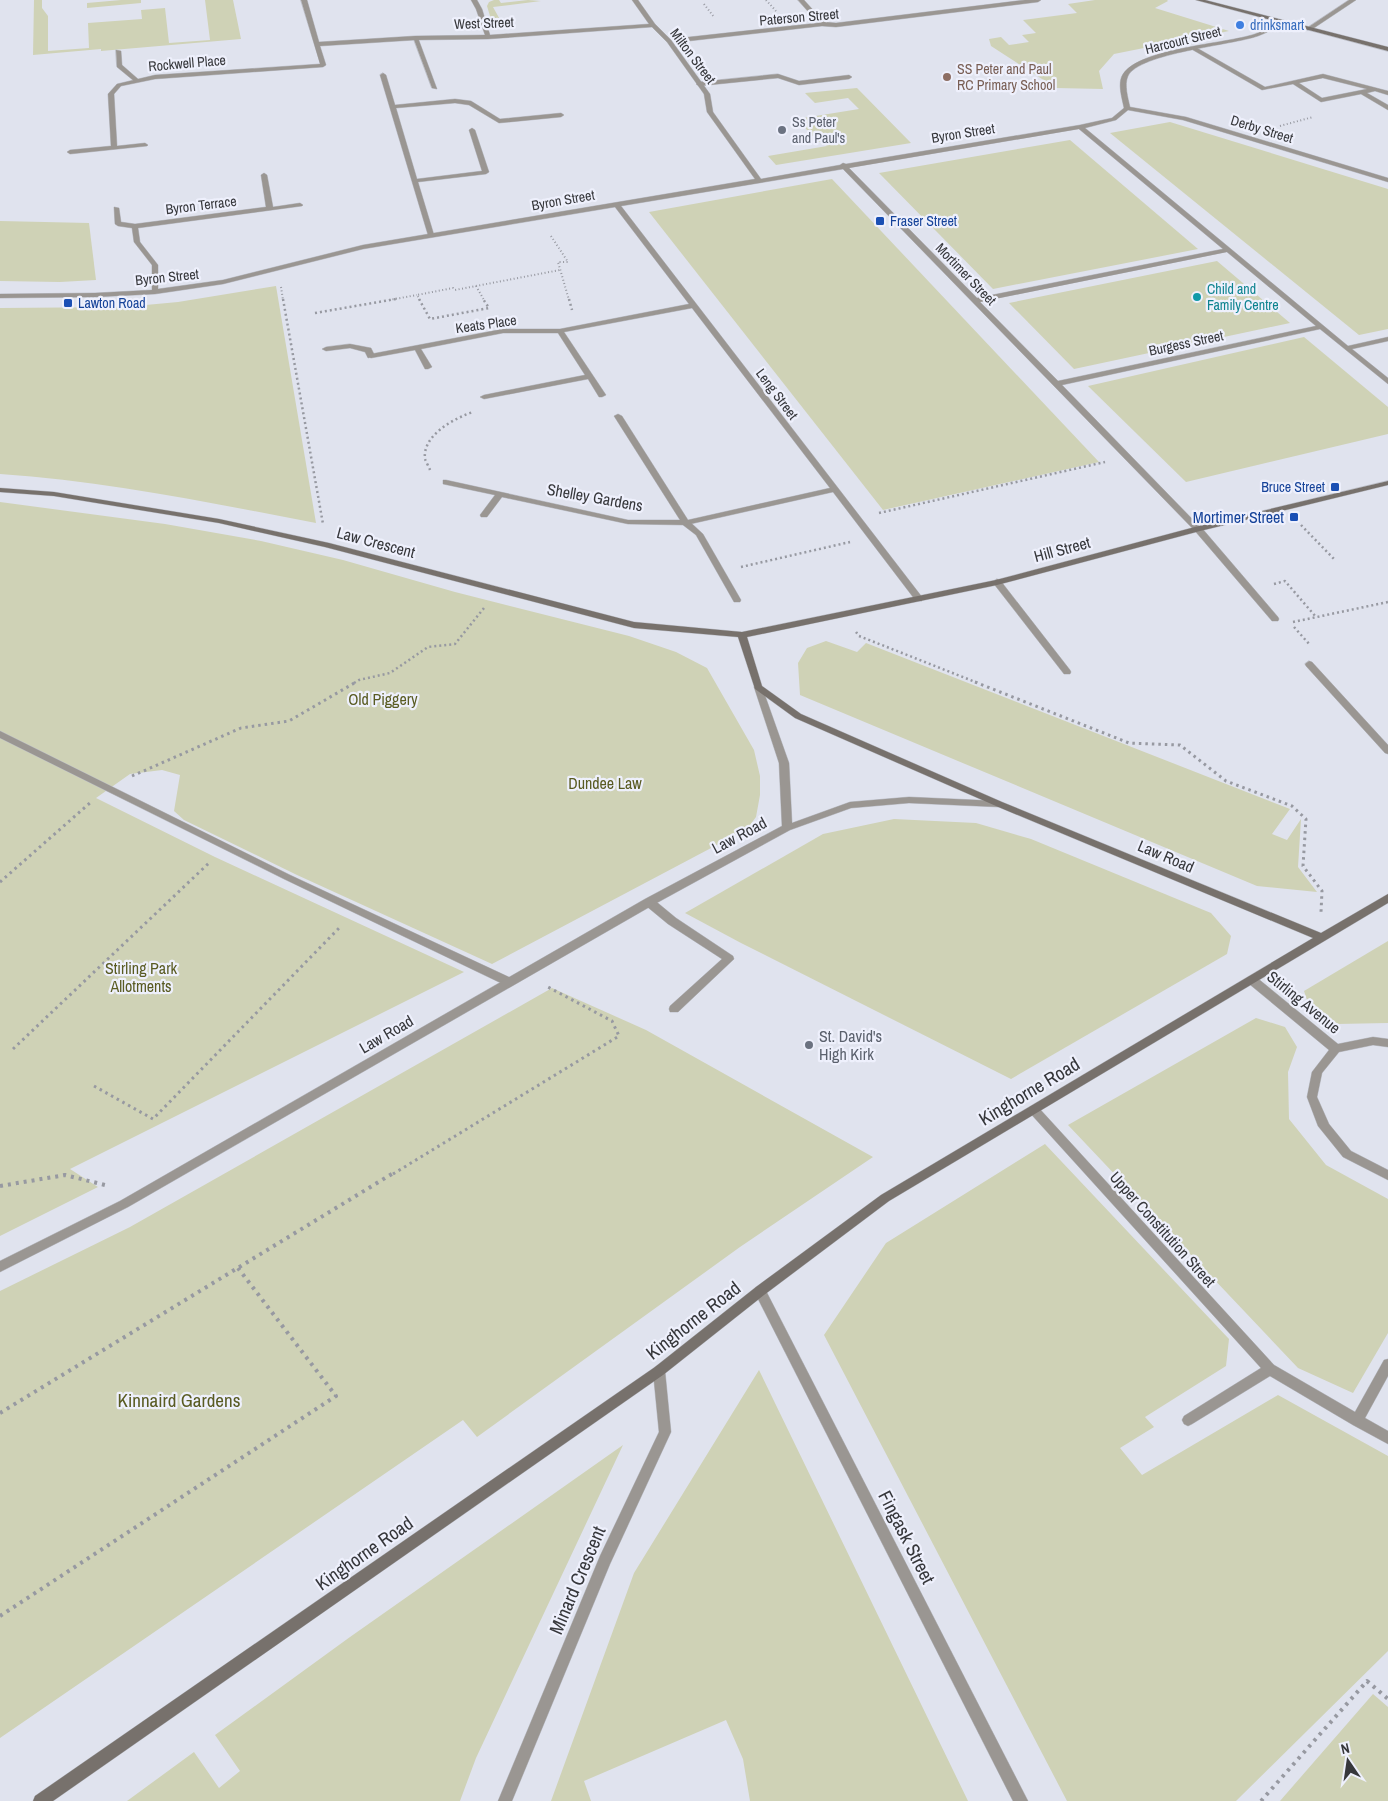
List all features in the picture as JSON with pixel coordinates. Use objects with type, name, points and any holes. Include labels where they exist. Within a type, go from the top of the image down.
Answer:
[{"type":"street","points":[[304,0],[317,44]]},
{"type":"street","points":[[474,0],[488,37]]},
{"type":"street","name":"Milton Street","points":[[635,0],[669,41],[707,94],[710,112],[758,179]]},
{"type":"street","points":[[801,0],[822,24]]},
{"type":"street","name":"Paterson Street","points":[[680,40],[822,24],[836,25],[1038,0]]},
{"type":"street","points":[[1199,0],[1388,49]]},
{"type":"street","points":[[1310,29],[1353,0]]},
{"type":"street","name":"Harcourt Street","points":[[1127,108],[1123,83],[1126,73],[1136,65],[1154,58],[1257,35],[1280,22]]},
{"type":"street","name":"West Street","points":[[317,44],[415,38],[488,37],[653,24]]},
{"type":"street","points":[[415,38],[435,88]]},
{"type":"street","name":"Rockwell Place","points":[[114,148],[110,94],[119,86],[136,80],[155,77],[323,65],[317,44]]},
{"type":"street","points":[[1195,49],[1264,89],[1323,76],[1388,93]]},
{"type":"street","points":[[118,51],[119,66],[136,80]]},
{"type":"street","points":[[383,75],[431,235]]},
{"type":"street","points":[[699,84],[778,76],[799,83],[849,77]]},
{"type":"street","points":[[1293,82],[1320,100],[1377,89]]},
{"type":"street","points":[[1362,92],[1388,108]]},
{"type":"street","points":[[393,107],[455,101],[471,103],[499,121],[562,115]]},
{"type":"street","name":"Byron Street","points":[[0,296],[156,292],[223,282],[278,270],[363,247],[758,179],[1080,127],[1114,119],[1127,108]]},
{"type":"street","name":"Derby Street","points":[[1127,108],[1184,118],[1388,180]]},
{"type":"street","points":[[1080,127],[1388,382]]},
{"type":"street","points":[[415,181],[486,172],[472,130]]},
{"type":"street","points":[[70,152],[145,145]]},
{"type":"street","name":"Mortimer Street","points":[[843,165],[1198,529],[1275,619]]},
{"type":"street","points":[[264,175],[270,209]]},
{"type":"street","name":"Leng Street","points":[[616,204],[919,600]]},
{"type":"street","name":"Byron Terrace","points":[[136,226],[300,205]]},
{"type":"street","points":[[116,208],[118,224],[136,226],[137,242],[155,265],[156,292]]},
{"type":"street","points":[[975,301],[1229,250]]},
{"type":"street","name":"Keats Place","points":[[326,350],[350,346],[368,350],[372,356],[503,331],[560,331],[694,306]]},
{"type":"street","name":"Burgess Street","points":[[1056,384],[1321,326]]},
{"type":"street","points":[[560,331],[602,395]]},
{"type":"street","points":[[1347,348],[1388,338]]},
{"type":"street","points":[[417,348],[428,368]]},
{"type":"street","points":[[484,398],[590,376]]},
{"type":"street","name":"Shelley Gardens","points":[[618,416],[686,522]]},
{"type":"street","name":"Shelley Gardens","points":[[446,482],[628,522],[686,522],[834,489]]},
{"type":"street","name":"Hill Street","points":[[742,635],[919,600],[997,582],[1198,529],[1388,483]]},
{"type":"street","name":"Law Crescent","points":[[0,490],[54,494],[219,521],[326,545],[634,625],[742,635]]},
{"type":"street","points":[[484,515],[500,494]]},
{"type":"street","points":[[686,522],[699,534],[737,600]]},
{"type":"street","points":[[997,582],[1067,672]]},
{"type":"street","name":"Law Road","points":[[742,635],[784,763],[787,828]]},
{"type":"street","points":[[1309,664],[1388,751]]},
{"type":"street","name":"Law Road","points":[[758,687],[798,716],[999,804],[1321,937]]},
{"type":"street","points":[[0,734],[226,847],[509,982]]},
{"type":"street","name":"Law Road","points":[[0,1267],[124,1204],[649,902],[787,828],[850,805],[909,800],[999,804]]},
{"type":"street","name":"Kinghorne Road","points":[[40,1801],[659,1371],[760,1291],[885,1198],[1388,898]]},
{"type":"street","points":[[649,902],[672,921],[729,959],[674,1009]]},
{"type":"street","name":"Stirling Avenue","points":[[1252,980],[1336,1049]]},
{"type":"street","name":"Stirling Avenue","points":[[1388,1043],[1373,1041],[1336,1049],[1317,1072],[1312,1097],[1324,1126],[1347,1154],[1388,1175]]},
{"type":"street","name":"Upper Constitution Street","points":[[1034,1110],[1270,1369],[1388,1438]]},
{"type":"street","name":"Fingask Street","points":[[760,1291],[1020,1801]]},
{"type":"street","points":[[1357,1421],[1388,1364]]},
{"type":"street","points":[[1188,1420],[1270,1369]]},
{"type":"street","name":"Minard Crescent","points":[[505,1801],[604,1561],[665,1432],[659,1371]]},
{"type":"path","points":[[547,230],[568,262],[558,262],[578,328]]},
{"type":"path","points":[[278,270],[326,545]]},
{"type":"path","points":[[315,313],[560,270]]},
{"type":"path","points":[[417,295],[430,319],[489,308],[476,286]]},
{"type":"path","points":[[446,482],[451,475],[430,470],[425,458],[430,439],[458,417],[489,407],[484,398]]},
{"type":"path","points":[[857,518],[1128,457]]},
{"type":"path","points":[[1285,508],[1334,559]]},
{"type":"path","points":[[721,572],[871,537]]},
{"type":"path","points":[[1249,589],[1285,582],[1316,617]]},
{"type":"path","points":[[0,882],[107,787],[241,728],[289,721],[360,680],[390,673],[428,648],[455,644],[499,590]]},
{"type":"path","points":[[1309,664],[1322,659],[1290,622],[1388,602]]},
{"type":"path","points":[[845,615],[859,636],[1129,743],[1180,745],[1226,781],[1292,806],[1306,819],[1303,866],[1322,891],[1321,937]]},
{"type":"path","points":[[13,1049],[226,847]]},
{"type":"path","points":[[94,1086],[153,1119],[356,910]]},
{"type":"path","points":[[0,1413],[619,1036],[612,1021],[550,989],[530,970]]},
{"type":"path","points":[[0,1186],[65,1175],[112,1186]]},
{"type":"path","points":[[0,1616],[336,1396],[238,1268]]},
{"type":"path","points":[[1261,1801],[1367,1681],[1388,1699]]},
{"type":"green space","points":[[34,0],[42,0],[42,8],[48,16],[48,51],[89,48],[88,23],[142,19],[141,10],[165,8],[169,43],[210,40],[205,0],[233,0],[241,39],[33,55]]},
{"type":"green space","points":[[141,0],[141,3],[87,8],[87,3]]},
{"type":"green space","points":[[499,0],[501,3],[528,0],[541,1],[493,7],[503,25],[493,26],[487,6],[489,2]]},
{"type":"green space","points":[[1095,0],[1167,0],[1155,8],[1229,31],[1114,54],[1099,71],[1103,89],[1056,88],[991,46],[989,39],[1001,37],[1009,45],[1029,42],[1022,35],[1036,33],[1023,20],[1077,13],[1068,4]]},
{"type":"green space","points":[[857,88],[911,143],[776,165],[768,156],[827,146],[823,142],[818,142],[797,119],[859,109],[848,98],[815,103],[805,93]]},
{"type":"green space","points":[[1170,122],[1388,189],[1388,329],[1359,335],[1110,133]]},
{"type":"green space","points":[[1070,140],[1198,249],[993,289],[879,173]]},
{"type":"green space","points":[[832,179],[1099,462],[883,510],[649,212]]},
{"type":"green space","points":[[0,221],[89,223],[96,280],[60,282],[0,281]]},
{"type":"green space","points":[[1217,261],[1290,323],[1074,369],[1009,303]]},
{"type":"green space","points":[[276,286],[316,523],[119,487],[0,474],[0,308],[124,307],[178,302]]},
{"type":"green space","points":[[1304,337],[1388,407],[1388,434],[1186,482],[1088,386]]},
{"type":"green space","points":[[0,502],[165,524],[261,541],[343,560],[455,592],[629,636],[676,652],[707,668],[754,750],[760,776],[760,795],[756,817],[747,829],[492,964],[297,875],[184,820],[174,811],[180,775],[162,770],[130,774],[96,798],[215,857],[464,972],[70,1169],[98,1187],[0,1236]]},
{"type":"green space","points":[[826,641],[857,652],[866,643],[1290,809],[1272,834],[1287,840],[1301,819],[1298,867],[1317,892],[1257,886],[800,695],[798,663],[807,648]]},
{"type":"green space","points":[[894,819],[976,823],[1031,839],[1211,913],[1231,936],[1227,954],[1011,1079],[685,913],[823,834]]},
{"type":"green space","points":[[1388,941],[1388,1023],[1337,1024],[1311,1012],[1304,991]]},
{"type":"green space","name":"Kinnaird Gardens","points":[[552,988],[646,1030],[873,1157],[740,1247],[477,1437],[463,1420],[0,1738],[0,1291],[130,1227]]},
{"type":"green space","points":[[1256,1018],[1285,1027],[1297,1047],[1288,1072],[1289,1119],[1326,1165],[1388,1199],[1388,1333],[1353,1393],[1298,1368],[1068,1125]]},
{"type":"green space","points":[[1045,1144],[1229,1339],[1226,1366],[1145,1417],[1154,1427],[1120,1448],[1142,1475],[1278,1395],[1388,1456],[1388,1651],[1236,1801],[1067,1801],[824,1335],[886,1243]]},
{"type":"green space","points":[[759,1370],[968,1801],[750,1801],[743,1759],[726,1720],[584,1781],[591,1801],[551,1801],[634,1573]]},
{"type":"green space","points":[[623,1445],[476,1758],[460,1801],[127,1801],[194,1752],[219,1788],[240,1771],[215,1735],[350,1637]]},
{"type":"green space","points":[[1373,1694],[1388,1707],[1388,1801],[1280,1801]]},
{"type":"place","name":"drinksmart","points":[[1240,25]]},
{"type":"place","name":"SS Peter and Paul RC Primary School","points":[[947,77]]},
{"type":"place","name":"Ss Peter and Paul's","points":[[782,130]]},
{"type":"place","name":"Fraser Street","points":[[880,221]]},
{"type":"place","name":"Child and Family Centre","points":[[1197,297]]},
{"type":"place","name":"Lawton Road","points":[[68,303]]},
{"type":"place","name":"Bruce Street","points":[[1335,487]]},
{"type":"place","name":"Mortimer Street","points":[[1294,517]]},
{"type":"place","name":"St. David's High Kirk","points":[[809,1045]]},
{"type":"park label","name":"Old Piggery","points":[[383,699]]},
{"type":"park label","name":"Dundee Law","points":[[605,783]]},
{"type":"park label","name":"Stirling Park Allotments","points":[[141,977]]}]
